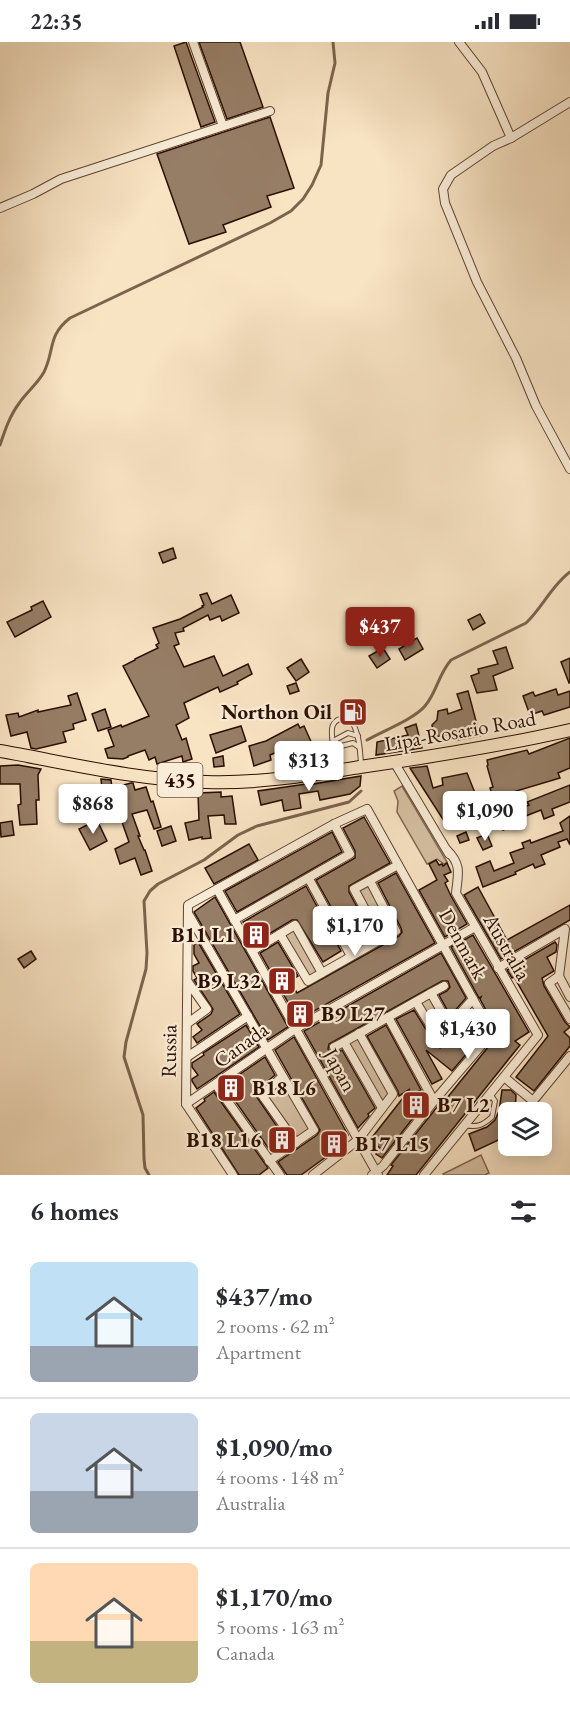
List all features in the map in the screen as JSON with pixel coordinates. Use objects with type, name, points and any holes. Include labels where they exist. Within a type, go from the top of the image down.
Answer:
[{"type":"main road","name":"Lipa-Rosario Road","points":[[0,751],[171,780],[251,781],[365,767],[505,744],[570,730]]},
{"type":"street","points":[[193,42],[224,126]]},
{"type":"street","points":[[459,42],[482,72],[511,138]]},
{"type":"street","points":[[570,102],[511,138],[493,146],[451,175],[444,189],[445,203],[477,282],[516,358],[536,406],[570,469]]},
{"type":"street","points":[[0,208],[33,194],[61,178],[270,111]]},
{"type":"street","name":"Australia","points":[[394,762],[447,850],[457,861],[456,893],[538,1035],[424,1175]]},
{"type":"street","name":"Denmark","points":[[334,824],[367,809],[492,1033],[376,1174]]},
{"type":"street","points":[[234,920],[350,854],[334,824],[188,905],[188,914],[314,1130],[269,1161]]},
{"type":"street","points":[[381,939],[354,889],[398,865]]},
{"type":"street","points":[[309,879],[351,956]]},
{"type":"street","points":[[280,934],[308,981],[396,931],[370,881]]},
{"type":"street","name":"Japan","points":[[217,889],[376,1174]]},
{"type":"street","name":"Russia","points":[[188,914],[186,1104],[233,1175]]},
{"type":"street","points":[[252,951],[295,925],[322,973]]},
{"type":"street","name":"Canada","points":[[186,1104],[295,1029],[475,927]]},
{"type":"street","points":[[498,968],[565,929],[559,976],[570,998],[565,1010]]},
{"type":"street","points":[[559,976],[549,983],[570,1019]]},
{"type":"street","points":[[188,982],[207,1009],[188,1023]]},
{"type":"street","points":[[334,1047],[444,986]]},
{"type":"street","points":[[431,993],[449,1025]]},
{"type":"street","points":[[416,1002],[438,1038],[473,999]]},
{"type":"street","points":[[187,1058],[248,1016]]},
{"type":"street","points":[[388,1017],[434,1101]]},
{"type":"street","points":[[313,1175],[358,1140],[393,1094],[359,1034]]},
{"type":"street","points":[[345,1042],[382,1108]]},
{"type":"street","points":[[504,1077],[533,1101],[570,1056]]},
{"type":"street","points":[[282,1077],[262,1095],[296,1143]]},
{"type":"street","points":[[216,1085],[280,1175]]},
{"type":"lane","points":[[332,772],[335,756],[331,728],[335,722],[344,717],[350,718],[355,727],[365,767]]},
{"type":"lane","points":[[333,741],[348,734],[358,736]]},
{"type":"lane","points":[[334,751],[341,746],[353,743],[360,747]]},
{"type":"lane","points":[[465,1125],[475,1128],[492,1117],[495,1101],[490,1094]]},
{"type":"shaded area","points":[[402,786],[447,862],[444,864],[437,859],[427,864],[397,812],[398,801],[394,791]]},
{"type":"shaded area","points":[[370,881],[396,931],[381,939],[354,889]]},
{"type":"shaded area","points":[[295,925],[322,973],[308,981],[280,934]]},
{"type":"shaded area","points":[[431,993],[449,1025],[438,1038],[416,1002]]},
{"type":"shaded area","points":[[359,1033],[393,1094],[382,1108],[345,1042]]},
{"type":"shaded area","points":[[282,1077],[314,1130],[296,1143],[262,1095]]},
{"type":"shaded area","points":[[481,1155],[489,1173],[485,1175],[443,1174]]},
{"type":"building","points":[[186,42],[215,122],[201,127],[174,46]]},
{"type":"building","points":[[199,42],[240,42],[263,107],[227,119]]},
{"type":"building","points":[[270,117],[294,188],[267,196],[271,207],[223,225],[226,232],[189,244],[157,154]]},
{"type":"building","points":[[173,548],[176,558],[163,563],[159,553]]},
{"type":"building","points":[[207,593],[212,604],[231,595],[239,613],[222,621],[220,616],[210,620],[208,615],[183,628],[184,631],[175,633],[179,644],[174,646],[184,667],[214,656],[223,676],[248,664],[252,674],[237,682],[238,684],[220,692],[218,687],[184,703],[189,718],[176,725],[182,740],[186,738],[192,759],[183,762],[182,756],[157,764],[155,757],[149,760],[145,750],[123,759],[108,758],[105,749],[114,746],[108,730],[149,716],[123,666],[158,648],[156,645],[159,643],[153,628],[180,619],[203,607],[200,595]]},
{"type":"building","points":[[43,601],[51,617],[15,637],[7,622],[32,610],[31,607]]},
{"type":"building","points":[[480,614],[485,623],[473,630],[468,620]]},
{"type":"building","points":[[417,638],[423,649],[405,660],[399,649]]},
{"type":"building","points":[[506,647],[513,668],[493,676],[497,690],[477,693],[471,676],[479,673],[478,669],[498,664],[493,651]]},
{"type":"building","points":[[383,648],[390,659],[377,668],[369,656]]},
{"type":"building","points":[[570,658],[570,683],[569,683],[561,662]]},
{"type":"building","points":[[301,659],[309,672],[296,681],[287,668]]},
{"type":"building","points":[[296,683],[299,691],[290,694],[287,686]]},
{"type":"building","points":[[556,689],[558,695],[570,691],[570,707],[544,715],[542,711],[530,715],[523,696],[533,692],[535,696]]},
{"type":"building","points":[[468,691],[480,736],[458,740],[456,733],[434,737],[432,725],[437,720],[438,711],[447,709],[448,714],[462,709],[457,694]]},
{"type":"building","points":[[77,693],[86,720],[73,724],[74,729],[63,732],[66,742],[36,749],[31,748],[27,732],[11,736],[6,715],[18,713],[19,717],[38,710],[38,712],[71,705],[68,696]]},
{"type":"building","points":[[105,709],[111,727],[98,731],[92,714]]},
{"type":"building","points":[[298,724],[300,728],[304,726],[313,746],[310,747],[312,751],[299,757],[298,754],[286,759],[282,750],[270,755],[271,760],[254,766],[249,746],[266,741]]},
{"type":"building","points":[[416,724],[422,748],[376,755],[377,742],[408,735],[405,728]]},
{"type":"building","points":[[241,726],[246,741],[216,753],[210,735]]},
{"type":"building","points":[[570,738],[570,768],[558,773],[560,778],[493,798],[487,760],[527,750],[529,754]]},
{"type":"building","points":[[223,756],[224,766],[214,767],[213,758]]},
{"type":"building","points":[[18,765],[41,769],[38,775],[39,800],[36,800],[37,824],[20,825],[18,805],[21,804],[20,784],[0,784],[0,766]]},
{"type":"building","points":[[427,766],[433,788],[443,785],[442,778],[467,773],[479,803],[468,807],[464,798],[448,805],[456,818],[446,824],[410,768]]},
{"type":"building","points":[[361,776],[360,786],[350,794],[320,800],[318,791],[299,794],[301,808],[284,811],[282,800],[261,805],[258,791]]},
{"type":"building","points":[[101,779],[111,780],[112,788],[131,783],[135,790],[146,787],[161,827],[154,829],[147,810],[132,814],[152,871],[141,875],[135,858],[120,864],[115,849],[129,842],[119,805],[91,808],[92,811],[63,812],[63,790],[102,788]]},
{"type":"building","points":[[570,785],[570,802],[552,809],[554,815],[544,819],[541,810],[518,819],[520,824],[503,830],[497,813],[529,805],[527,802]]},
{"type":"building","points":[[221,792],[221,797],[232,796],[236,824],[225,824],[224,815],[208,816],[211,838],[202,839],[202,837],[189,840],[185,823],[199,820],[198,793]]},
{"type":"building","points":[[570,816],[570,845],[567,839],[558,842],[560,847],[541,855],[545,864],[535,868],[533,864],[515,872],[516,874],[483,887],[476,867],[490,861],[494,871],[514,863],[510,853],[524,848],[522,843],[530,840],[531,843],[563,831],[560,823]]},
{"type":"building","points":[[364,817],[390,863],[349,886],[349,892],[373,937],[354,948],[316,880],[355,858],[355,851],[343,828]]},
{"type":"building","points":[[97,820],[107,841],[90,850],[79,829]]},
{"type":"building","points":[[12,821],[14,835],[1,837],[0,823]]},
{"type":"building","points":[[171,826],[176,841],[162,846],[157,831]]},
{"type":"building","points":[[332,832],[342,852],[237,912],[225,891]]},
{"type":"building","points":[[466,832],[469,840],[460,843],[457,836]]},
{"type":"building","points":[[487,834],[492,846],[483,850],[477,838]]},
{"type":"building","points":[[249,844],[258,860],[214,884],[205,868]]},
{"type":"building","points":[[436,860],[439,865],[443,866],[447,863],[451,872],[444,875],[448,881],[445,883],[467,924],[445,937],[419,890],[437,880],[429,864]]},
{"type":"building","points":[[396,873],[435,943],[298,1020],[260,953],[278,942],[298,976],[290,981],[297,993],[399,936],[402,932],[401,928],[378,883]]},
{"type":"building","points":[[306,886],[341,951],[323,962],[297,920],[292,920],[254,943],[243,922]]},
{"type":"building","points":[[478,887],[507,940],[570,905],[570,920],[501,959],[464,895]]},
{"type":"building","points":[[215,897],[288,1027],[268,1040],[194,912]]},
{"type":"building","points":[[473,935],[529,1032],[515,1041],[520,1045],[416,1175],[387,1175],[393,1166],[391,1165],[437,1107],[439,1108],[497,1036],[501,1038],[481,997],[479,998],[451,947]]},
{"type":"building","points":[[198,942],[240,1014],[197,1043],[193,1037],[202,1030],[197,1024],[211,1014],[213,1009],[194,980],[197,978],[193,966],[199,963],[194,954],[194,945]]},
{"type":"building","points":[[555,942],[556,952],[547,957],[554,971],[542,978],[544,986],[570,1027],[564,1032],[570,1038],[570,1046],[534,1091],[516,1077],[548,1036],[514,977],[512,978],[507,970]]},
{"type":"building","points":[[31,951],[36,959],[24,968],[18,959]]},
{"type":"building","points":[[441,953],[466,998],[452,1014],[450,1015],[439,995],[450,987],[448,981],[442,981],[329,1044],[328,1049],[331,1052],[336,1053],[342,1050],[375,1108],[358,1128],[304,1031]]},
{"type":"building","points":[[414,1010],[433,1041],[440,1048],[469,1013],[485,1032],[452,1071],[426,1050],[442,1079],[432,1084],[396,1019]]},
{"type":"building","points":[[246,1025],[259,1047],[197,1089],[192,1079],[198,1075],[192,1063],[204,1055],[203,1053]]},
{"type":"building","points":[[386,1025],[421,1090],[417,1092],[427,1100],[382,1158],[376,1154],[380,1148],[370,1140],[410,1089],[399,1096],[367,1036]]},
{"type":"building","points":[[294,1037],[348,1135],[338,1141],[341,1146],[301,1175],[287,1175],[278,1162],[317,1135],[320,1130],[275,1050]]},
{"type":"building","points":[[265,1057],[275,1075],[255,1092],[256,1096],[287,1141],[271,1152],[224,1085]]},
{"type":"building","points":[[502,1090],[511,1090],[516,1095],[516,1102],[500,1102]]},
{"type":"building","points":[[214,1092],[268,1168],[259,1175],[239,1175],[196,1108]]},
{"type":"building","points":[[498,1113],[498,1140],[475,1151],[469,1134],[487,1127],[495,1120]]},
{"type":"waterway","points":[[0,445],[13,412],[44,372],[55,337],[70,318],[270,223],[291,211],[303,199],[321,165],[328,93],[335,63],[333,42]]},
{"type":"waterway","points":[[367,740],[420,711],[429,701],[451,660],[526,623],[558,583],[570,572]]},
{"type":"waterway","points":[[149,1175],[144,1159],[143,1115],[124,1057],[146,969],[144,901],[158,884],[204,860],[238,835],[257,826],[349,802],[361,791]]},
{"type":"place","name":"Northon Oil","points":[[353,712]]},
{"type":"place","name":"B11 L1","points":[[256,935]]},
{"type":"place","name":"B9 L32","points":[[282,981]]},
{"type":"place","name":"B9 L27","points":[[300,1014]]},
{"type":"place","name":"B18 L6","points":[[231,1088]]},
{"type":"place","name":"B7 L2","points":[[416,1105]]},
{"type":"place","name":"B18 L16","points":[[282,1140]]},
{"type":"place","name":"B17 L15","points":[[334,1144]]}]
